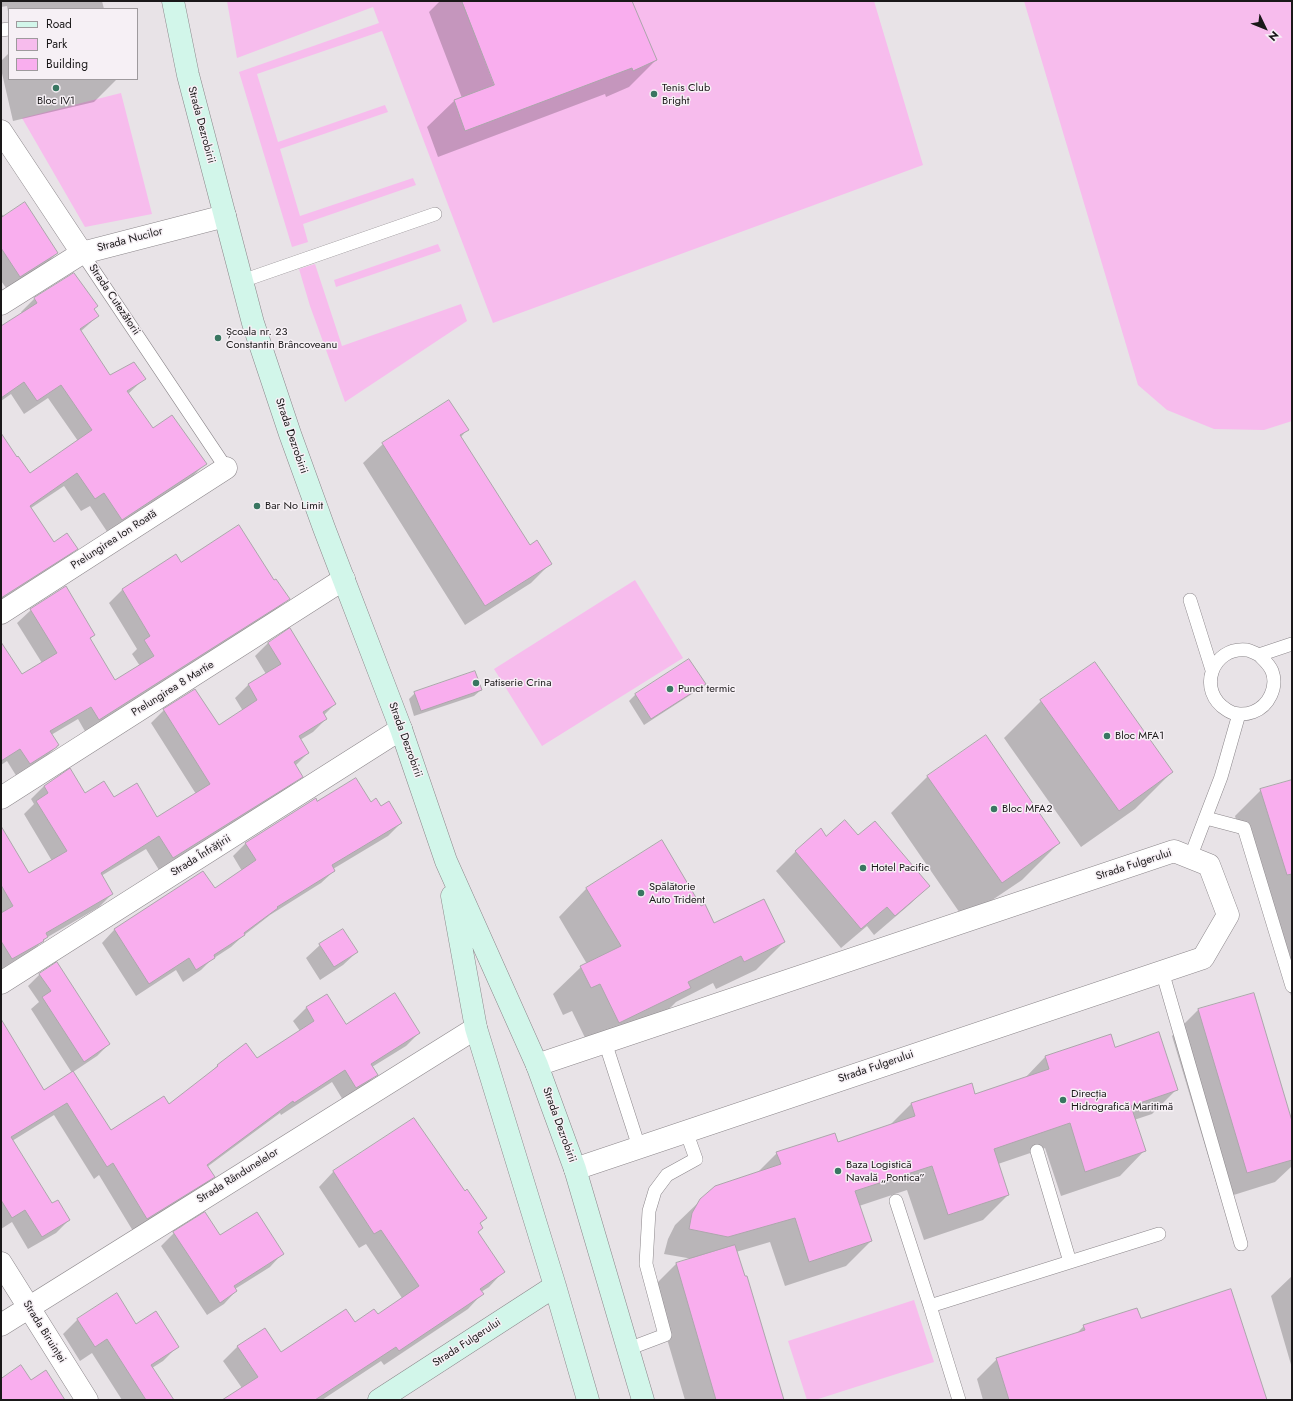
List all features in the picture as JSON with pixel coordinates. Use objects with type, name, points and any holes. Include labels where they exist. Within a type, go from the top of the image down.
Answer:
[{"type":"main road","name":"Strada Dezrobirii","points":[[173,1],[188,75],[253,324],[290,434],[401,728],[446,861],[537,1065],[575,1169],[643,1400]]},
{"type":"main road","name":"Strada Dezrobirii","points":[[446,861],[476,1028],[555,1286],[588,1400]]},
{"type":"main road","name":"Strada Fulgerului","points":[[379,1400],[555,1286]]},
{"type":"street","name":"Strada Cutezătorii","points":[[1,131],[82,253]]},
{"type":"street","name":"Strada Nucilor","points":[[1,304],[82,253],[225,216]]},
{"type":"street","name":"Prelungirea Ion Roată","points":[[1,613],[226,468]]},
{"type":"street","name":"Prelungirea 8 Martie","points":[[1,798],[344,579]]},
{"type":"street","name":"Strada Înfrățirii","points":[[1,983],[401,728]]},
{"type":"street","name":"Strada Fulgerului","points":[[537,1065],[1174,851],[1209,864],[1228,915],[1202,958],[575,1169]]},
{"type":"street","name":"Strada Rândunelelor","points":[[1,1325],[476,1028]]},
{"type":"street","name":"Strada Biruinței","points":[[1,1263],[86,1400]]},
{"type":"lane","points":[[242,281],[434,214]]},
{"type":"lane","name":"Strada Cutezătorii","points":[[82,253],[226,468]]},
{"type":"lane","points":[[1190,600],[1212,670]]},
{"type":"lane","points":[[1259,655],[1292,644]]},
{"type":"lane","points":[[1238,650],[1249,650],[1259,655],[1267,662],[1272,672],[1274,683],[1272,694],[1266,704],[1258,710],[1239,714],[1229,712],[1215,699],[1211,690],[1210,680],[1212,670],[1218,661],[1227,654],[1238,650]]},
{"type":"lane","points":[[1190,858],[1221,777],[1239,714]]},
{"type":"lane","points":[[1206,818],[1244,828],[1292,986]]},
{"type":"lane","points":[[1162,971],[1241,1244]]},
{"type":"lane","points":[[605,1042],[640,1147]]},
{"type":"lane","points":[[628,1348],[665,1335],[646,1264],[650,1211],[655,1191],[667,1174],[696,1159],[686,1131]]},
{"type":"lane","points":[[1037,1151],[1070,1262]]},
{"type":"lane","points":[[896,1201],[959,1400]]},
{"type":"lane","points":[[930,1306],[1159,1234]]},
{"type":"green space","name":"Tenis Club Bright","points":[[227,1],[874,1],[923,165],[493,323],[382,31],[257,74],[278,142],[385,105],[388,112],[280,149],[300,216],[413,178],[416,185],[303,224],[308,242],[292,247],[239,72],[379,23],[373,7],[237,58]]},
{"type":"green space","points":[[1024,1],[1292,1],[1292,421],[1264,430],[1214,429],[1167,410],[1138,385]]},
{"type":"green space","points":[[121,93],[152,214],[85,227],[22,118]]},
{"type":"green space","points":[[438,244],[441,251],[336,287],[334,280]]},
{"type":"green space","points":[[315,264],[342,346],[461,304],[467,321],[345,402],[310,306],[299,269]]},
{"type":"green space","points":[[635,580],[683,658],[542,746],[494,669]]},
{"type":"green space","points":[[914,1300],[934,1362],[815,1400],[807,1400],[788,1341]]},
{"type":"building","points":[[462,1],[632,1],[657,60],[633,71],[632,68],[465,131],[454,100],[494,85]]},
{"type":"building","points":[[25,202],[58,253],[20,277],[1,248],[1,218]]},
{"type":"building","points":[[74,273],[98,306],[94,309],[99,316],[80,329],[110,375],[134,362],[146,379],[127,391],[153,428],[172,415],[207,464],[122,520],[104,493],[95,499],[77,473],[30,506],[54,542],[67,533],[78,549],[1,598],[1,433],[30,473],[92,430],[61,385],[37,401],[24,382],[1,398],[1,326],[37,303],[34,298]]},
{"type":"building","points":[[449,400],[469,430],[460,435],[530,545],[537,540],[552,564],[485,606],[382,443]]},
{"type":"building","points":[[239,525],[274,580],[276,579],[290,599],[99,720],[91,707],[50,731],[59,745],[30,764],[20,749],[1,761],[1,642],[22,674],[57,653],[30,609],[66,586],[95,635],[90,638],[115,680],[154,656],[144,640],[150,636],[122,589],[176,554],[181,562]]},
{"type":"building","points":[[290,628],[336,704],[323,712],[327,719],[299,736],[309,753],[294,762],[303,777],[173,858],[159,836],[101,873],[113,894],[46,933],[48,937],[43,940],[44,941],[12,959],[1,941],[1,913],[13,906],[1,885],[1,826],[29,873],[67,851],[36,801],[48,793],[44,786],[70,768],[85,793],[104,781],[114,797],[137,783],[157,817],[210,784],[163,709],[195,689],[219,725],[257,700],[248,684],[281,664],[268,643]]},
{"type":"building","name":"Punct termic","points":[[689,659],[706,684],[651,719],[635,694]]},
{"type":"building","name":"Bloc MFA1","points":[[1095,662],[1173,772],[1119,811],[1040,700]]},
{"type":"building","points":[[475,671],[482,690],[421,711],[414,692]]},
{"type":"building","name":"Bloc MFA2","points":[[986,735],[1060,843],[1002,883],[927,776]]},
{"type":"building","points":[[356,778],[371,802],[376,798],[381,806],[389,801],[402,823],[332,865],[335,871],[277,907],[278,908],[244,933],[245,935],[214,955],[215,958],[196,970],[189,958],[149,984],[114,929],[203,871],[215,888],[256,860],[245,843],[316,798],[317,801]]},
{"type":"building","points":[[1292,780],[1292,874],[1287,875],[1260,789]]},
{"type":"building","name":"Hotel Pacific","points":[[845,820],[858,835],[875,821],[930,886],[895,916],[887,907],[861,929],[795,851],[821,828],[826,836]]},
{"type":"building","points":[[662,840],[701,906],[705,904],[714,923],[764,899],[785,942],[744,962],[741,956],[688,982],[691,988],[619,1023],[600,984],[591,988],[580,966],[621,946],[586,888]]},
{"type":"building","points":[[343,929],[358,952],[334,967],[319,944]]},
{"type":"building","points":[[57,962],[110,1044],[84,1062],[42,997],[51,991],[39,974]]},
{"type":"building","points":[[395,993],[420,1033],[371,1064],[378,1075],[356,1088],[345,1070],[294,1103],[293,1101],[207,1165],[215,1177],[147,1219],[113,1163],[107,1167],[67,1103],[11,1137],[52,1203],[58,1200],[70,1220],[42,1237],[25,1210],[12,1218],[1,1200],[1,1019],[44,1090],[73,1071],[111,1130],[164,1096],[169,1104],[246,1043],[257,1058],[314,1021],[306,1007],[327,994],[346,1024]]},
{"type":"building","points":[[1254,993],[1292,1121],[1292,1160],[1247,1173],[1198,1009]]},
{"type":"building","points":[[1159,1032],[1178,1090],[1131,1106],[1146,1151],[1085,1172],[1070,1123],[994,1149],[1009,1195],[948,1215],[932,1166],[855,1191],[872,1241],[809,1262],[795,1218],[728,1237],[689,1229],[692,1213],[700,1199],[715,1186],[781,1164],[776,1152],[835,1133],[838,1142],[915,1116],[911,1103],[972,1083],[975,1094],[1049,1069],[1045,1056],[1111,1034],[1115,1047]]},
{"type":"building","points":[[414,1118],[465,1191],[467,1189],[487,1218],[480,1223],[483,1228],[478,1232],[505,1272],[480,1289],[484,1294],[399,1351],[396,1347],[315,1400],[222,1400],[258,1377],[237,1346],[265,1328],[281,1352],[346,1309],[355,1322],[374,1309],[378,1314],[419,1286],[381,1230],[374,1234],[333,1171]]},
{"type":"building","points":[[205,1212],[220,1235],[257,1212],[284,1254],[234,1286],[237,1291],[220,1303],[173,1232]]},
{"type":"building","points":[[735,1245],[745,1276],[747,1276],[784,1400],[716,1400],[676,1263]]},
{"type":"building","points":[[1231,1289],[1267,1400],[1009,1400],[996,1358],[1085,1330],[1083,1325],[1137,1308],[1141,1318]]},
{"type":"building","points":[[117,1293],[136,1324],[156,1311],[179,1347],[151,1365],[174,1400],[146,1400],[107,1339],[95,1347],[77,1319]]},
{"type":"building","points":[[21,1365],[31,1380],[46,1370],[65,1400],[1,1400],[1,1379]]},
{"type":"place","name":"Bloc IV1","points":[[56,88]]},
{"type":"place","name":"Tenis Club Bright","points":[[654,94]]},
{"type":"place","name":"Școala nr. 23 Constantin Brâncoveanu","points":[[218,338]]},
{"type":"place","name":"Bar No Limit","points":[[257,506]]},
{"type":"place","name":"Patiserie Crina","points":[[476,683]]},
{"type":"place","name":"Punct termic","points":[[670,689]]},
{"type":"place","name":"Bloc MFA1","points":[[1107,736]]},
{"type":"place","name":"Bloc MFA2","points":[[994,809]]},
{"type":"place","name":"Hotel Pacific","points":[[863,868]]},
{"type":"place","name":"Spălătorie Auto Trident","points":[[641,893]]},
{"type":"place","name":"Direcția Hidrografică Maritimă","points":[[1063,1100]]},
{"type":"place","name":"Baza Logistică Navală „Pontica”","points":[[838,1171]]}]
